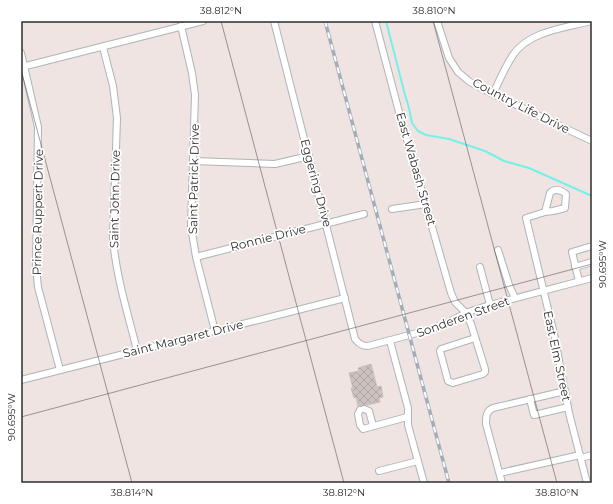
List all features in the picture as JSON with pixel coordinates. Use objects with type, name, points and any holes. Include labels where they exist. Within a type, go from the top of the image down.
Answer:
[{"type":"street","points":[[23,67],[203,21]]},
{"type":"street","name":"Eggering Drive","points":[[274,21],[355,339],[358,343]]},
{"type":"street","name":"East Wabash Street","points":[[375,21],[399,112],[451,293],[455,302],[466,313],[471,324],[485,372],[483,374],[450,383],[448,381],[440,351],[441,349],[475,338]]},
{"type":"street","name":"Country Life Drive","points":[[437,21],[449,58],[458,72],[470,82],[592,141]]},
{"type":"street","points":[[493,94],[513,54],[523,45],[541,34],[591,21],[592,27]]},
{"type":"street","name":"Saint Patrick Drive","points":[[181,26],[192,74],[195,95],[191,226],[196,256],[215,331]]},
{"type":"street","name":"Saint John Drive","points":[[103,47],[113,86],[117,118],[113,238],[114,250],[137,350]]},
{"type":"street","name":"Prince Ruppert Drive","points":[[21,53],[23,67],[38,126],[36,268],[38,288],[60,370]]},
{"type":"street","points":[[193,161],[275,164],[309,156]]},
{"type":"street","points":[[392,209],[426,204]]},
{"type":"street","name":"East Elm Street","points":[[545,212],[526,218],[544,290],[568,407],[587,483]]},
{"type":"street","name":"Ronnie Drive","points":[[196,256],[364,214]]},
{"type":"street","points":[[579,281],[572,252],[592,246]]},
{"type":"street","points":[[498,250],[509,285],[515,298]]},
{"type":"street","points":[[575,267],[592,262]]},
{"type":"street","points":[[480,267],[490,305]]},
{"type":"street","name":"Sonderen Street","points":[[358,343],[368,346],[390,341],[432,329],[466,313],[490,305],[592,278]]},
{"type":"street","name":"Saint Margaret Drive","points":[[21,380],[345,298]]},
{"type":"street","points":[[390,341],[408,408],[408,425],[424,483]]},
{"type":"street","points":[[502,483],[486,424],[486,416],[488,412],[493,408],[565,391]]},
{"type":"street","points":[[530,399],[534,415],[568,407]]},
{"type":"street","points":[[373,426],[369,411],[362,409],[358,414],[360,425],[363,429],[407,417]]},
{"type":"street","points":[[500,473],[580,456],[592,455]]},
{"type":"street","points":[[380,471],[418,461]]},
{"type":"building","points":[[371,364],[377,387],[381,386],[383,397],[379,398],[380,402],[358,406],[356,397],[354,398],[351,388],[353,388],[349,373],[359,371],[358,368]]},
{"type":"waterway","points":[[386,21],[412,123],[418,131],[426,135],[449,139],[485,151],[504,161],[529,168],[592,196]]},
{"type":"railway","points":[[325,21],[449,483]]}]
